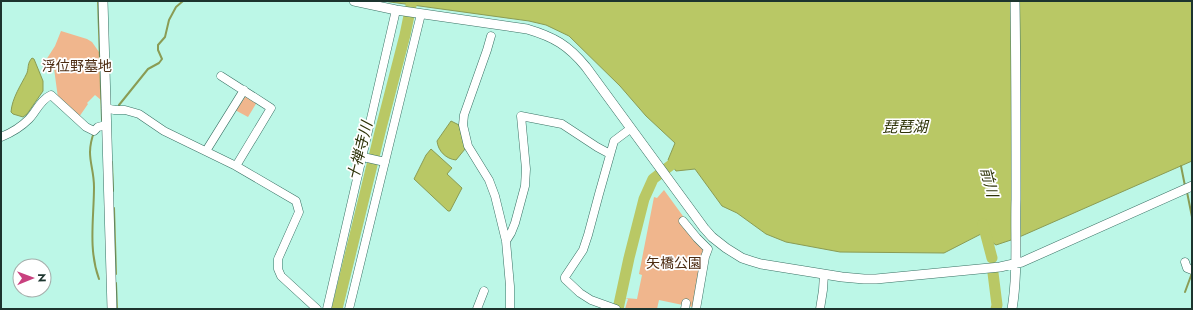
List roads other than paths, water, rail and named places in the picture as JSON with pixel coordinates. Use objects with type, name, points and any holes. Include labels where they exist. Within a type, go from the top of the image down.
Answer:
[{"type":"street","points":[[103,1],[112,309]]},
{"type":"street","points":[[354,1],[420,14],[527,29],[544,34],[562,43],[575,53],[586,67],[704,228],[726,248],[742,258],[761,264],[824,274],[870,279],[1000,267],[1015,264],[1192,186]]},
{"type":"street","points":[[1012,309],[1015,264],[1015,1]]},
{"type":"street","points":[[327,309],[398,10]]},
{"type":"street","points":[[349,309],[420,14]]},
{"type":"street","points":[[491,36],[488,50],[464,115],[463,126],[468,146],[488,180],[495,196],[506,241],[510,286],[510,309]]},
{"type":"street","points":[[221,76],[271,108],[236,166]]},
{"type":"street","points":[[206,151],[244,90]]},
{"type":"street","points":[[1,137],[14,131],[28,120],[41,102],[51,95],[90,129],[94,131],[98,127],[106,125]]},
{"type":"street","points":[[106,108],[125,110],[139,114],[164,131],[236,166],[296,201],[299,212],[278,259],[278,269],[281,276],[317,309]]},
{"type":"street","points":[[506,241],[515,223],[525,186],[526,169],[521,116],[562,124],[610,154]]},
{"type":"street","points":[[616,309],[591,300],[580,293],[565,279],[565,277],[582,250],[588,235],[614,142],[630,128]]},
{"type":"street","points":[[364,157],[384,161]]},
{"type":"street","points":[[683,221],[708,250],[705,256],[696,309]]},
{"type":"street","points":[[1185,262],[1187,268],[1192,270]]},
{"type":"street","points":[[820,309],[824,274]]},
{"type":"street","points":[[477,309],[484,291]]},
{"type":"water","name":"琵琶湖","points":[[383,1],[1192,1],[1192,161],[1017,238],[996,245],[981,234],[944,253],[840,252],[786,242],[766,234],[737,213],[722,206],[695,169],[676,171],[668,160],[675,143],[646,116],[620,86],[569,36],[546,25],[529,21]]},
{"type":"water","points":[[32,58],[34,59],[43,81],[43,91],[27,114],[23,117],[11,112],[13,102],[27,73]]},
{"type":"water","points":[[451,121],[459,125],[465,149],[456,160],[443,154],[437,141]]},
{"type":"water","points":[[431,149],[452,168],[447,174],[462,188],[450,211],[448,211],[414,179],[426,155]]},
{"type":"waterway","points":[[98,1],[102,120]]},
{"type":"waterway","points":[[119,105],[148,69],[159,63],[162,59],[158,50],[158,45],[165,37],[169,20],[176,7],[183,1]]},
{"type":"waterway","name":"十禅寺川","points":[[337,309],[405,35],[412,1]]},
{"type":"waterway","points":[[94,132],[90,148],[94,179],[92,233],[94,256],[99,279]]},
{"type":"waterway","points":[[112,162],[113,191]]},
{"type":"waterway","points":[[618,309],[644,199],[653,179],[671,165]]},
{"type":"waterway","points":[[1181,166],[1185,186]]},
{"type":"waterway","points":[[1187,192],[1192,217]]},
{"type":"waterway","points":[[114,208],[116,274]]},
{"type":"waterway","name":"前川","points":[[983,224],[992,258]]},
{"type":"waterway","name":"前川","points":[[993,273],[997,305],[996,309]]},
{"type":"waterway","points":[[1185,292],[1192,273]]},
{"type":"waterway","points":[[116,283],[117,309]]},
{"type":"park label","name":"浮位野墓地","points":[[77,66]]},
{"type":"park label","name":"矢橋公園","points":[[674,263]]}]
